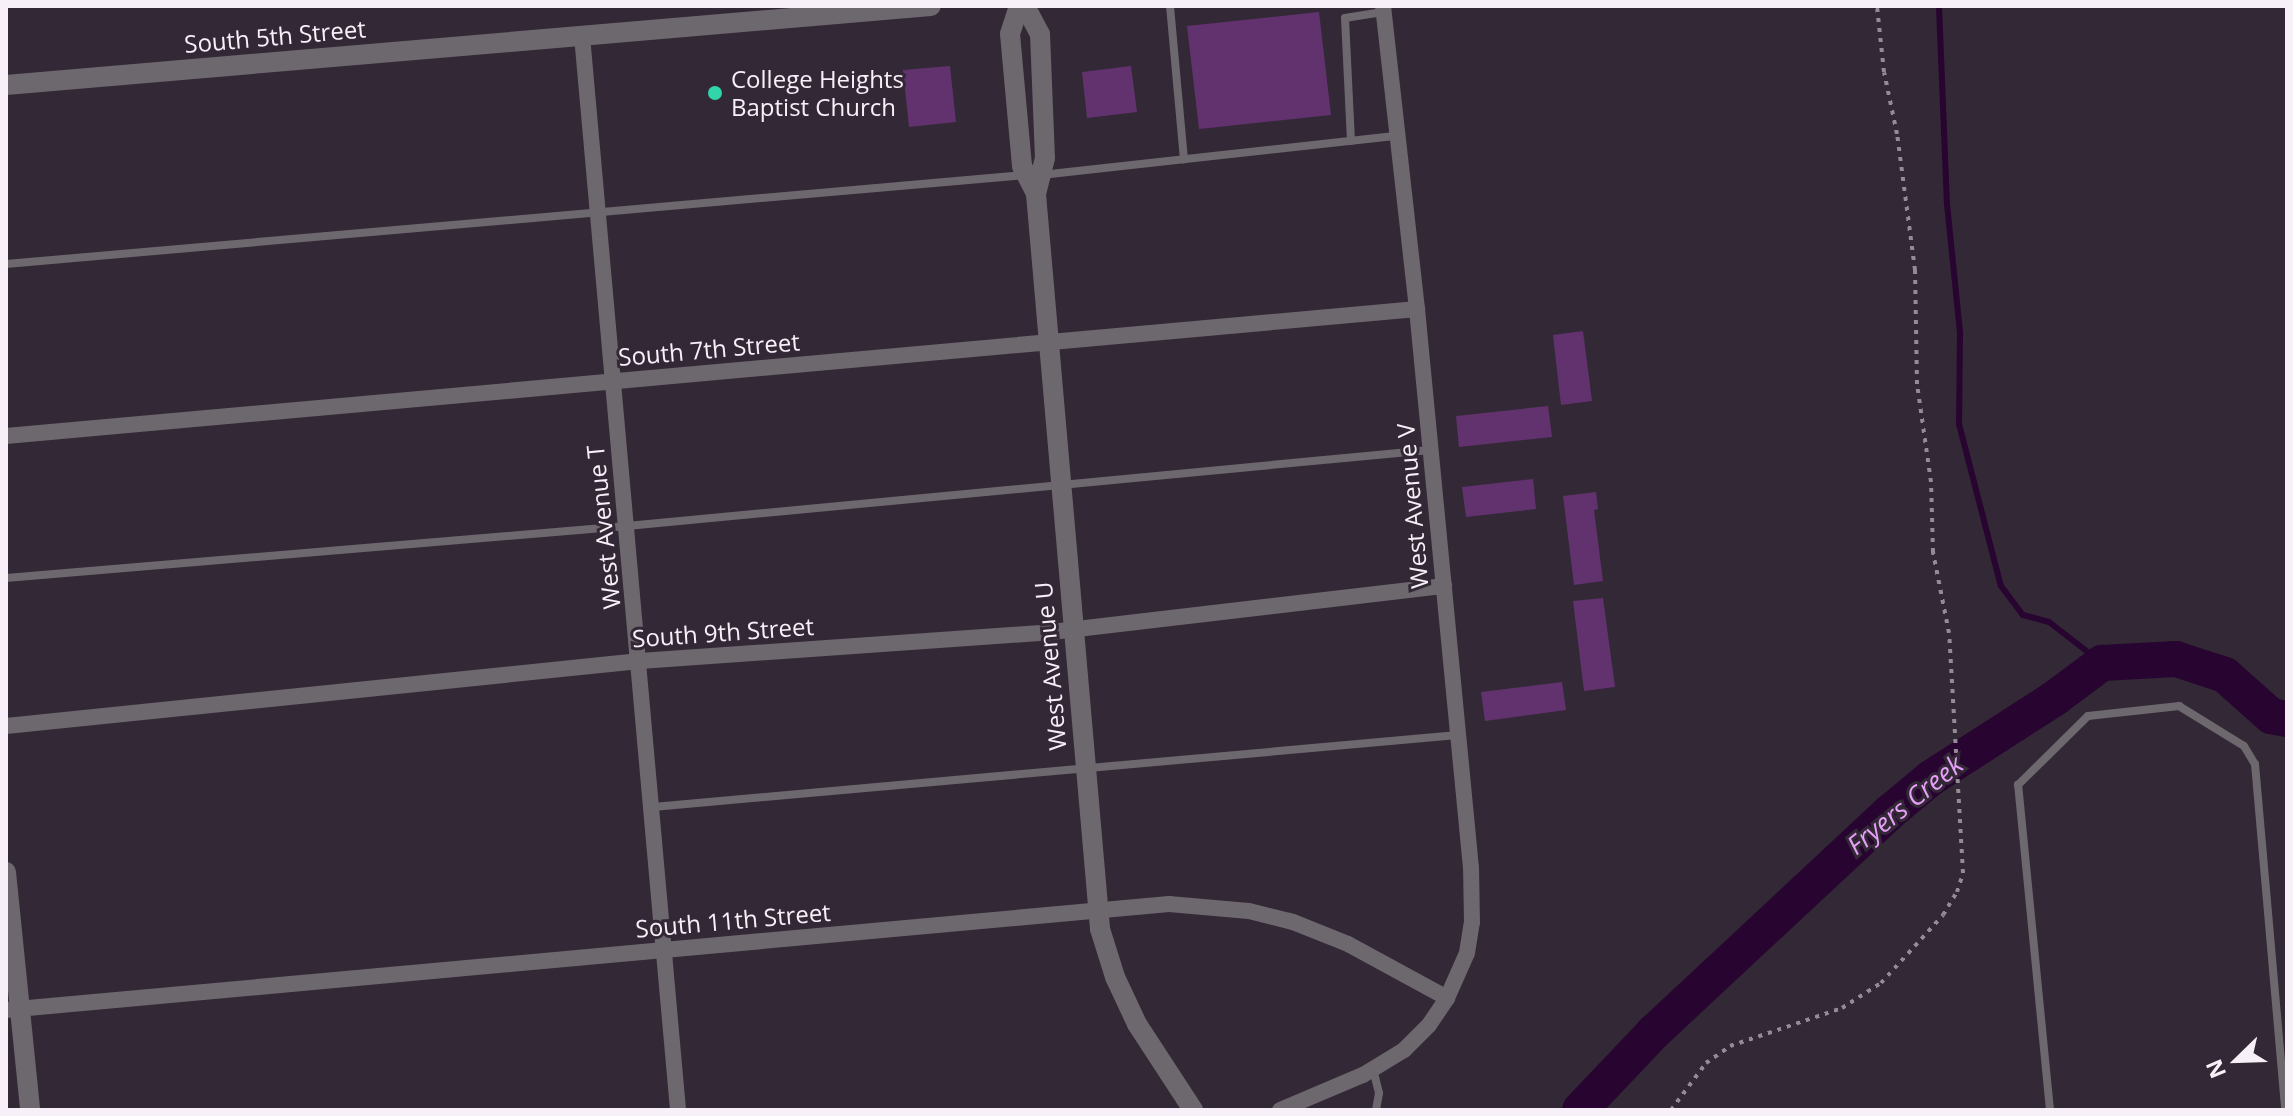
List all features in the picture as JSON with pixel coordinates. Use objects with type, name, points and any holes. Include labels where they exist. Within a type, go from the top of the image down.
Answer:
[{"type":"street","name":"South 5th Street","points":[[6,85],[931,6]]},
{"type":"street","name":"West Avenue U","points":[[1019,6],[1010,34],[1022,166],[1034,181]]},
{"type":"street","name":"West Avenue U","points":[[1025,6],[1040,34],[1045,158],[1034,181],[1098,911],[1115,977],[1137,1024],[1193,1110]]},
{"type":"street","name":"West Avenue V","points":[[1283,1109],[1373,1069],[1404,1050],[1429,1025],[1447,998],[1467,953],[1472,923],[1471,868],[1431,450],[1383,9]]},
{"type":"street","name":"West Avenue T","points":[[582,36],[678,1110]]},
{"type":"street","name":"South 7th Street","points":[[6,436],[256,411],[612,383],[1417,309]]},
{"type":"street","name":"South 9th Street","points":[[6,726],[640,661],[1073,630],[1444,586]]},
{"type":"street","points":[[6,872],[13,1009],[30,1110]]},
{"type":"street","name":"South 11th Street","points":[[13,1009],[1169,904],[1249,911],[1348,944],[1447,998]]},
{"type":"lane","points":[[1170,6],[1184,159]]},
{"type":"lane","points":[[1351,141],[1345,18],[1383,9]]},
{"type":"lane","points":[[6,264],[598,212],[1034,181],[1184,159],[1397,136]]},
{"type":"lane","points":[[6,578],[627,526],[1431,450]]},
{"type":"lane","points":[[2050,1110],[2018,785],[2088,716],[2179,706],[2244,746],[2255,764],[2285,1110]]},
{"type":"lane","points":[[653,807],[1458,735]]},
{"type":"lane","points":[[1373,1069],[1379,1093],[1376,1110]]},
{"type":"path","points":[[1671,1110],[1706,1063],[1718,1053],[1818,1018],[1881,983],[1943,915],[1957,892],[1963,873],[1949,633],[1933,552],[1931,482],[1917,384],[1915,270],[1897,134],[1884,72],[1877,6]]},
{"type":"building","points":[[1319,12],[1331,115],[1199,129],[1187,26]]},
{"type":"building","points":[[950,66],[956,122],[909,127],[903,70]]},
{"type":"building","points":[[1131,66],[1137,112],[1087,118],[1082,72]]},
{"type":"building","points":[[1583,331],[1592,401],[1561,405],[1553,335]]},
{"type":"building","points":[[1548,406],[1552,437],[1459,447],[1456,416]]},
{"type":"building","points":[[1533,479],[1536,509],[1466,517],[1462,487]]},
{"type":"building","points":[[1596,492],[1598,509],[1594,510],[1603,581],[1574,585],[1563,496]]},
{"type":"building","points":[[1603,598],[1615,687],[1584,691],[1573,601]]},
{"type":"building","points":[[1562,682],[1566,710],[1485,721],[1481,692]]},
{"type":"waterway","points":[[1939,6],[1947,204],[1960,333],[1959,424],[2001,586],[2023,615],[2049,622],[2102,663]]},
{"type":"waterway","name":"Fryers Creek","points":[[1580,1110],[1654,1032],[1890,812],[1931,778],[2055,698],[2102,663],[2176,659],[2225,675],[2271,716],[2287,719]]},
{"type":"place","name":"College Heights Baptist Church","points":[[715,93]]}]
